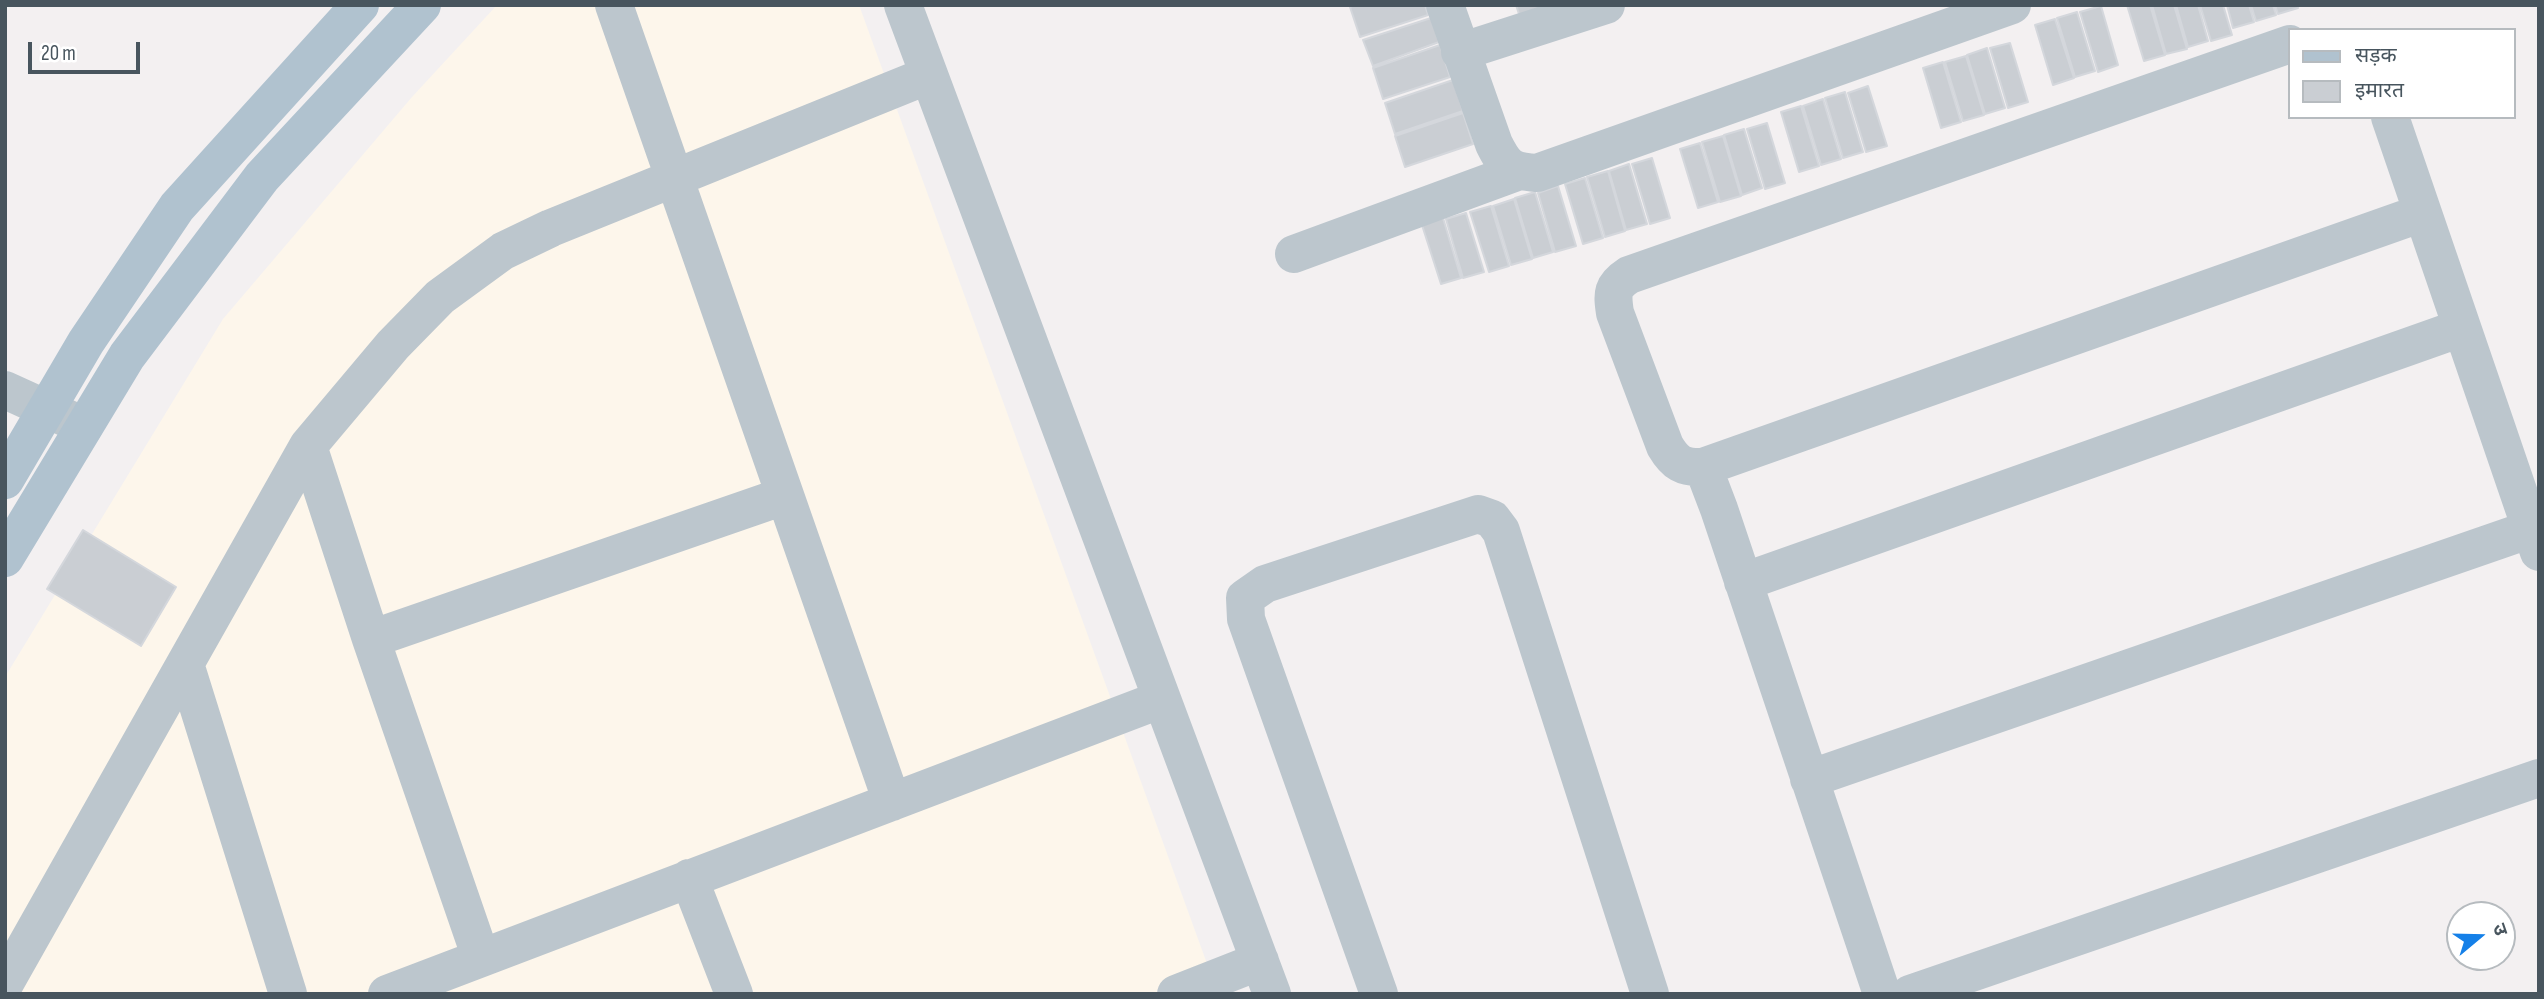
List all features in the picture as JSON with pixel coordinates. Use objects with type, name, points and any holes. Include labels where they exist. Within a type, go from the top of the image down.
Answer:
[{"type":"main road","points":[[11,457],[177,207],[360,5]]},
{"type":"main road","points":[[5,558],[127,356],[262,177],[422,5]]},
{"type":"street","points":[[614,5],[892,802]]},
{"type":"street","points":[[903,5],[1266,978],[1176,994]]},
{"type":"street","points":[[1446,5],[1460,52],[1494,144],[1503,162],[1517,172]]},
{"type":"street","points":[[1294,254],[1517,172],[1537,173],[2012,5]]},
{"type":"street","points":[[1460,52],[1589,8]]},
{"type":"street","points":[[2288,45],[1629,275],[1618,282],[1612,295],[1615,313],[1665,446],[1674,460],[1688,468],[1703,467],[2422,213]]},
{"type":"street","points":[[5,983],[308,446],[393,345],[431,307],[503,251],[551,228],[929,75]]},
{"type":"street","points":[[1809,779],[2535,541],[2391,119]]},
{"type":"street","points":[[1742,582],[2461,328]]},
{"type":"street","points":[[5,390],[84,426]]},
{"type":"street","points":[[308,446],[481,958]]},
{"type":"street","points":[[11,457],[62,464]]},
{"type":"street","points":[[1703,467],[1882,994]]},
{"type":"street","points":[[371,639],[784,496]]},
{"type":"street","points":[[1379,994],[1246,619],[1245,598],[1265,584],[1478,514],[1492,519],[1502,531],[1650,994]]},
{"type":"street","points":[[185,664],[288,994]]},
{"type":"street","points":[[387,994],[1162,699]]},
{"type":"street","points":[[1910,994],[2539,778]]},
{"type":"street","points":[[689,878],[734,994]]},
{"type":"shaded area","points":[[497,5],[859,5],[1218,994],[5,994],[5,677],[223,319],[412,97]]},
{"type":"building","points":[[1425,5],[1428,15],[1360,37],[1350,7]]},
{"type":"building","points":[[1516,5],[1567,5],[1521,20]]},
{"type":"building","points":[[2127,5],[2150,5],[2165,55],[2144,61]]},
{"type":"building","points":[[2152,5],[2174,5],[2187,49],[2166,54]]},
{"type":"building","points":[[2176,5],[2198,5],[2208,41],[2188,47]]},
{"type":"building","points":[[2200,5],[2223,5],[2232,35],[2211,41]]},
{"type":"building","points":[[2227,5],[2249,5],[2254,22],[2233,28]]},
{"type":"building","points":[[2251,5],[2273,5],[2276,15],[2256,21]]},
{"type":"building","points":[[2275,5],[2297,5],[2298,8],[2278,14]]},
{"type":"building","points":[[2101,6],[2118,65],[2098,72],[2080,12]]},
{"type":"building","points":[[2077,12],[2095,71],[2075,77],[2057,18]]},
{"type":"building","points":[[1431,18],[1439,42],[1373,66],[1363,40]]},
{"type":"building","points":[[2055,19],[2074,78],[2053,85],[2035,25]]},
{"type":"building","points":[[2010,43],[2028,102],[2008,108],[1990,48]]},
{"type":"building","points":[[1440,45],[1450,77],[1383,99],[1373,68]]},
{"type":"building","points":[[1987,48],[2005,108],[1985,114],[1967,55]]},
{"type":"building","points":[[1966,56],[1984,115],[1963,121],[1945,62]]},
{"type":"building","points":[[1943,62],[1961,122],[1941,128],[1923,68]]},
{"type":"building","points":[[1453,80],[1463,111],[1395,134],[1385,103]]},
{"type":"building","points":[[1868,86],[1887,146],[1866,152],[1848,93]]},
{"type":"building","points":[[1845,92],[1863,152],[1843,158],[1825,98]]},
{"type":"building","points":[[1823,99],[1841,159],[1821,165],[1803,106]]},
{"type":"building","points":[[1801,106],[1819,166],[1799,172],[1781,112]]},
{"type":"building","points":[[1463,113],[1473,144],[1405,167],[1395,136]]},
{"type":"building","points":[[1767,123],[1785,183],[1765,189],[1747,129]]},
{"type":"building","points":[[1744,129],[1762,188],[1742,195],[1724,135]]},
{"type":"building","points":[[1723,136],[1741,196],[1720,202],[1702,142]]},
{"type":"building","points":[[1700,143],[1718,202],[1698,208],[1680,149]]},
{"type":"building","points":[[1652,158],[1670,218],[1650,224],[1632,164]]},
{"type":"building","points":[[1629,164],[1647,224],[1626,230],[1609,171]]},
{"type":"building","points":[[1608,171],[1625,231],[1605,237],[1587,177]]},
{"type":"building","points":[[1585,178],[1603,238],[1583,244],[1565,184]]},
{"type":"building","points":[[1558,186],[1576,246],[1555,252],[1538,193]]},
{"type":"building","points":[[1535,192],[1553,252],[1533,258],[1515,198]]},
{"type":"building","points":[[1514,199],[1532,259],[1511,265],[1493,206]]},
{"type":"building","points":[[1491,206],[1509,266],[1489,272],[1470,212]]},
{"type":"building","points":[[1466,213],[1484,272],[1463,278],[1446,219]]},
{"type":"building","points":[[1443,218],[1461,278],[1441,284],[1422,225]]},
{"type":"building","points":[[83,530],[176,587],[141,646],[47,589]]}]
